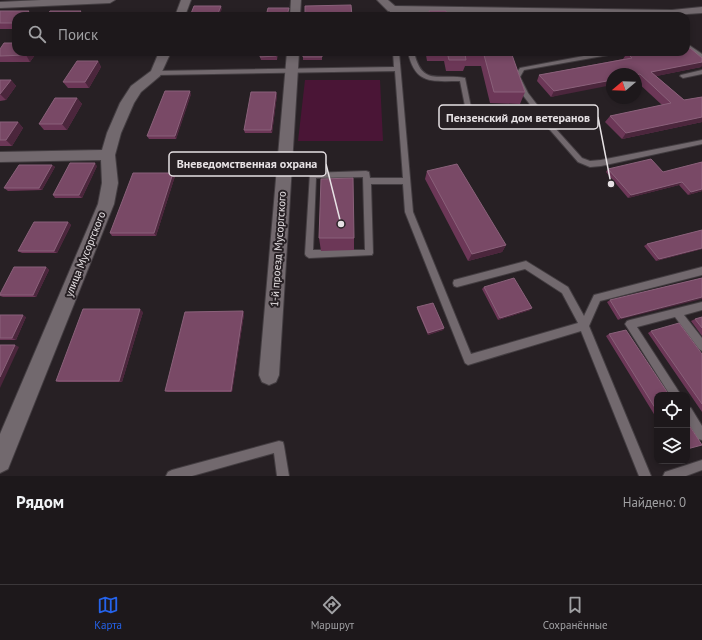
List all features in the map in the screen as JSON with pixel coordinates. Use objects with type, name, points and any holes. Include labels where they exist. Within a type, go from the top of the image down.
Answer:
[{"type":"street","points":[[0,4],[110,0]]},
{"type":"street","points":[[182,12],[186,0]]},
{"type":"street","points":[[295,12],[296,0]]},
{"type":"street","points":[[382,0],[392,12]]},
{"type":"street","points":[[682,12],[702,10]]},
{"type":"street","name":"улица Мусоргского","points":[[0,461],[106,204],[110,183],[108,155],[114,133],[127,103],[136,89],[156,73],[163,56]]},
{"type":"street","name":"1-й проезд Мусоргского","points":[[269,375],[293,56]]},
{"type":"street","points":[[0,157],[108,155]]},
{"type":"lane","points":[[690,48],[702,58]]},
{"type":"lane","points":[[396,56],[405,181],[409,212],[468,360],[584,326],[597,298],[702,271]]},
{"type":"lane","points":[[412,56],[413,63],[418,71],[427,78],[463,79],[470,119],[546,121]]},
{"type":"lane","points":[[591,56],[522,69],[517,77],[525,94],[580,160],[590,164],[601,163],[702,142]]},
{"type":"lane","points":[[156,73],[291,72],[397,69]]},
{"type":"lane","points":[[683,76],[702,72]]},
{"type":"lane","points":[[366,174],[366,181],[369,253],[309,254],[313,175],[366,174]]},
{"type":"lane","points":[[366,181],[405,181]]},
{"type":"lane","points":[[457,283],[526,265],[565,290],[584,326],[645,476]]},
{"type":"lane","points":[[674,392],[630,324],[702,306]]},
{"type":"lane","points":[[677,312],[702,346]]},
{"type":"lane","points":[[690,417],[702,435]]},
{"type":"lane","points":[[172,476],[279,446],[283,476]]},
{"type":"lane","points":[[669,476],[702,465]]},
{"type":"shaded area","points":[[305,80],[380,80],[383,141],[298,141]]},
{"type":"building","points":[[351,5],[352,12],[305,12],[305,6]]},
{"type":"building","points":[[194,6],[221,6],[219,12],[192,12]]},
{"type":"building","points":[[268,8],[289,8],[288,12],[267,12]]},
{"type":"building","points":[[0,11],[29,11],[12,12],[12,23],[0,23]]},
{"type":"building","points":[[50,11],[81,11],[80,12]]},
{"type":"building","points":[[429,11],[446,12],[429,12]]},
{"type":"building","points":[[4,43],[12,43],[12,56],[0,56],[0,49]]},
{"type":"building","points":[[690,48],[702,58],[702,62],[651,72],[684,100],[702,97],[702,117],[626,133],[610,116],[671,103],[642,76],[642,68],[606,68],[606,81],[554,91],[539,75],[632,58],[630,56],[690,56]]},
{"type":"building","points":[[303,56],[322,56],[322,57]]},
{"type":"building","points":[[448,56],[465,56],[466,60],[449,60]]},
{"type":"building","points":[[484,56],[512,56],[525,92],[494,92]]},
{"type":"building","points":[[77,61],[98,61],[85,82],[63,82]]},
{"type":"building","points":[[0,80],[11,80],[0,94]]},
{"type":"building","points":[[165,91],[190,91],[175,136],[147,136]]},
{"type":"building","points":[[251,92],[276,92],[271,130],[244,130]]},
{"type":"building","points":[[55,98],[77,98],[62,124],[39,124]]},
{"type":"building","points":[[0,122],[18,122],[6,140],[0,140]]},
{"type":"building","points":[[651,159],[663,172],[702,162],[702,189],[691,192],[682,182],[631,195],[608,169]]},
{"type":"building","points":[[70,163],[95,163],[79,195],[53,195]]},
{"type":"building","points":[[457,164],[506,245],[472,254],[427,171]]},
{"type":"building","points":[[19,165],[52,165],[39,188],[4,188]]},
{"type":"building","points":[[133,173],[173,173],[154,233],[110,233]]},
{"type":"building","points":[[353,178],[354,238],[319,238],[321,179]]},
{"type":"building","points":[[34,222],[68,222],[54,251],[18,251]]},
{"type":"building","points":[[702,230],[702,248],[659,259],[647,244]]},
{"type":"building","points":[[14,267],[46,267],[33,295],[0,295]]},
{"type":"building","points":[[514,278],[532,308],[500,318],[484,287]]},
{"type":"building","points":[[702,278],[702,297],[621,318],[610,300]]},
{"type":"building","points":[[433,303],[444,328],[428,333],[417,307]]},
{"type":"building","points":[[83,309],[140,309],[119,381],[56,381]]},
{"type":"building","points":[[243,311],[231,391],[165,391],[185,312]]},
{"type":"building","points":[[0,315],[23,315],[12,338],[0,338]]},
{"type":"building","points":[[702,317],[702,328],[695,319]]},
{"type":"building","points":[[679,323],[702,354],[702,404],[651,331]]},
{"type":"building","points":[[626,330],[667,392],[654,392],[654,406],[609,334]]},
{"type":"building","points":[[0,345],[15,345],[0,377]]},
{"type":"building","points":[[690,427],[702,445],[690,448]]},
{"type":"place","name":"Пензенский дом ветеранов","points":[[611,184]]},
{"type":"place","name":"Вневедомственная охрана","points":[[341,224]]}]
